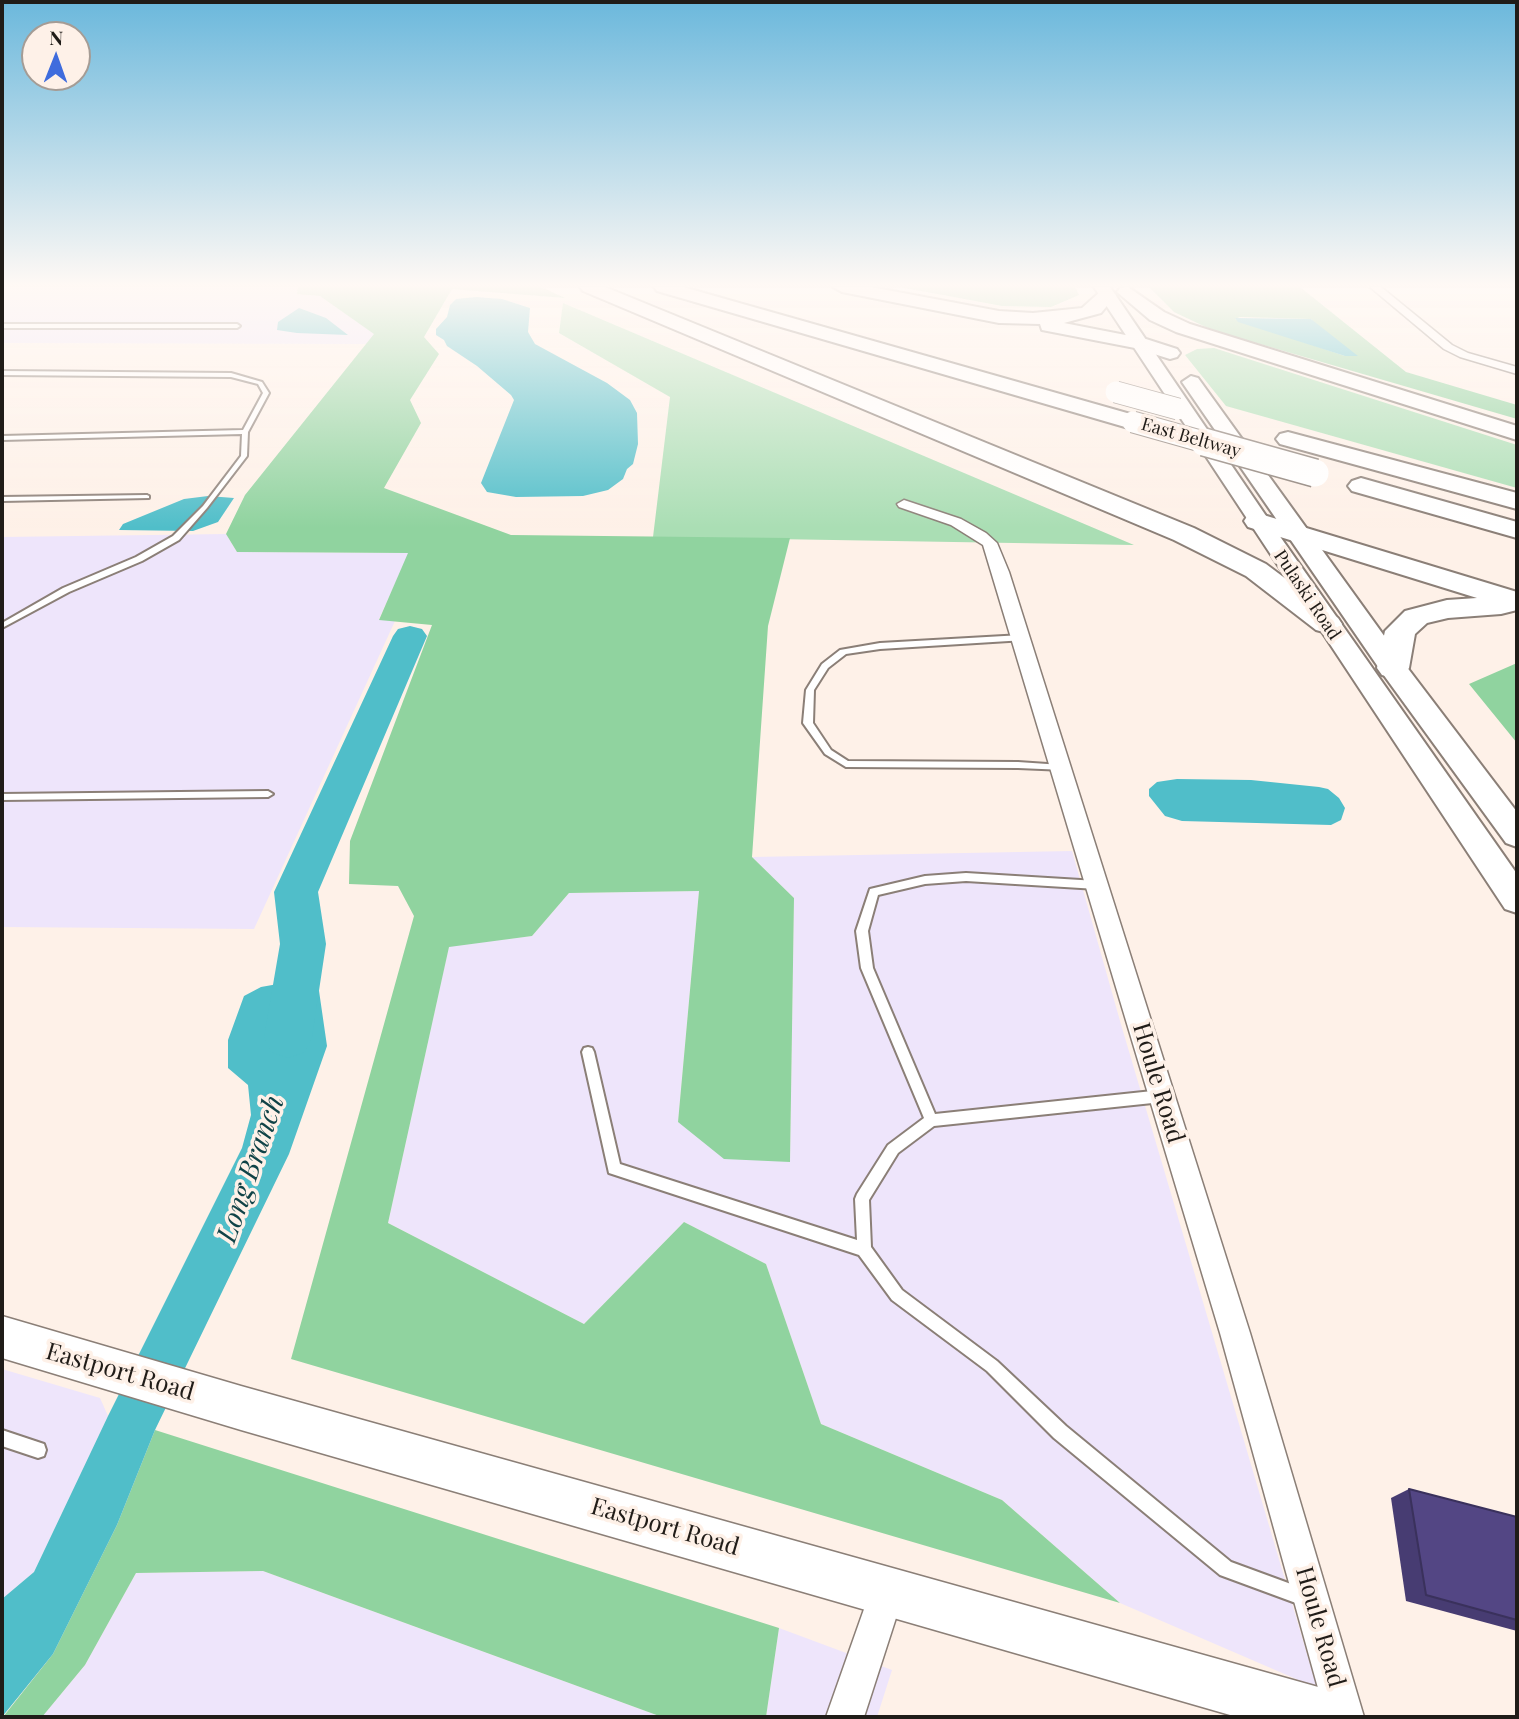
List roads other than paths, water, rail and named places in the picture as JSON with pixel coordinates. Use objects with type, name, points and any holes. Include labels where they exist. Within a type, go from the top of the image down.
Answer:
[{"type":"highway","points":[[782,367],[1184,534],[1256,570],[1328,624]]},
{"type":"highway","name":"East Beltway","points":[[942,367],[1517,530]]},
{"type":"highway","points":[[1302,367],[1517,433]]},
{"type":"highway","name":"East Beltway","points":[[1109,390],[1517,501]]},
{"type":"highway","points":[[1184,534],[1223,542],[1281,530],[1517,601]]},
{"type":"highway","points":[[1393,668],[1400,631],[1416,617],[1447,608],[1496,605],[1517,607]]},
{"type":"main road","name":"Pulaski Road","points":[[1168,367],[1281,530],[1393,668],[1517,835]]},
{"type":"main road","name":"Pulaski Road","points":[[1168,367],[1281,530],[1328,624],[1517,900]]},
{"type":"street","name":"Houle Road","points":[[904,504],[956,522],[990,543],[1022,638],[1162,1096],[1313,1600],[1345,1717]]},
{"type":"street","name":"Eastport Road","points":[[2,1337],[241,1408],[1329,1717]]},
{"type":"street","points":[[845,1717],[887,1590]]},
{"type":"lane","points":[[2,373],[230,375],[260,383],[266,393],[245,432],[244,456],[205,507],[176,538],[139,559],[66,590],[2,626]]},
{"type":"lane","points":[[2,438],[245,432]]},
{"type":"lane","points":[[2,499],[147,497]]},
{"type":"lane","points":[[1022,638],[880,646],[843,652],[825,666],[810,690],[808,723],[828,752],[846,764],[1017,765],[1062,768]]},
{"type":"lane","points":[[2,797],[268,794]]},
{"type":"lane","points":[[931,1120],[867,968],[862,931],[874,892],[925,880],[966,877],[1097,885]]},
{"type":"lane","points":[[588,1052],[614,1169],[864,1249]]},
{"type":"lane","points":[[1162,1096],[931,1120],[893,1149],[862,1199],[864,1249],[897,1295],[992,1366],[1060,1432],[1226,1569],[1313,1600]]},
{"type":"lane","points":[[2,1438],[38,1450]]},
{"type":"water","points":[[478,367],[578,367],[607,383],[630,400],[637,413],[638,444],[633,464],[627,469],[623,479],[608,490],[583,496],[516,497],[487,492],[481,483],[514,400]]},
{"type":"water","points":[[208,496],[234,498],[218,522],[193,531],[119,530],[123,524],[184,499]]},
{"type":"water","points":[[1177,779],[1251,780],[1319,787],[1328,789],[1339,798],[1345,808],[1341,820],[1331,825],[1182,821],[1165,816],[1149,796],[1149,789],[1157,782]]},
{"type":"water","points":[[317,977],[327,1046],[289,1154],[155,1430],[117,1525],[53,1654],[2,1717],[2,1599],[34,1572],[108,1416],[242,1148],[251,1115],[248,1085],[228,1068],[228,1040],[244,996],[261,987]]},
{"type":"waterway","name":"Long Branch","points":[[288,1037],[303,944],[296,892],[410,636]]}]
